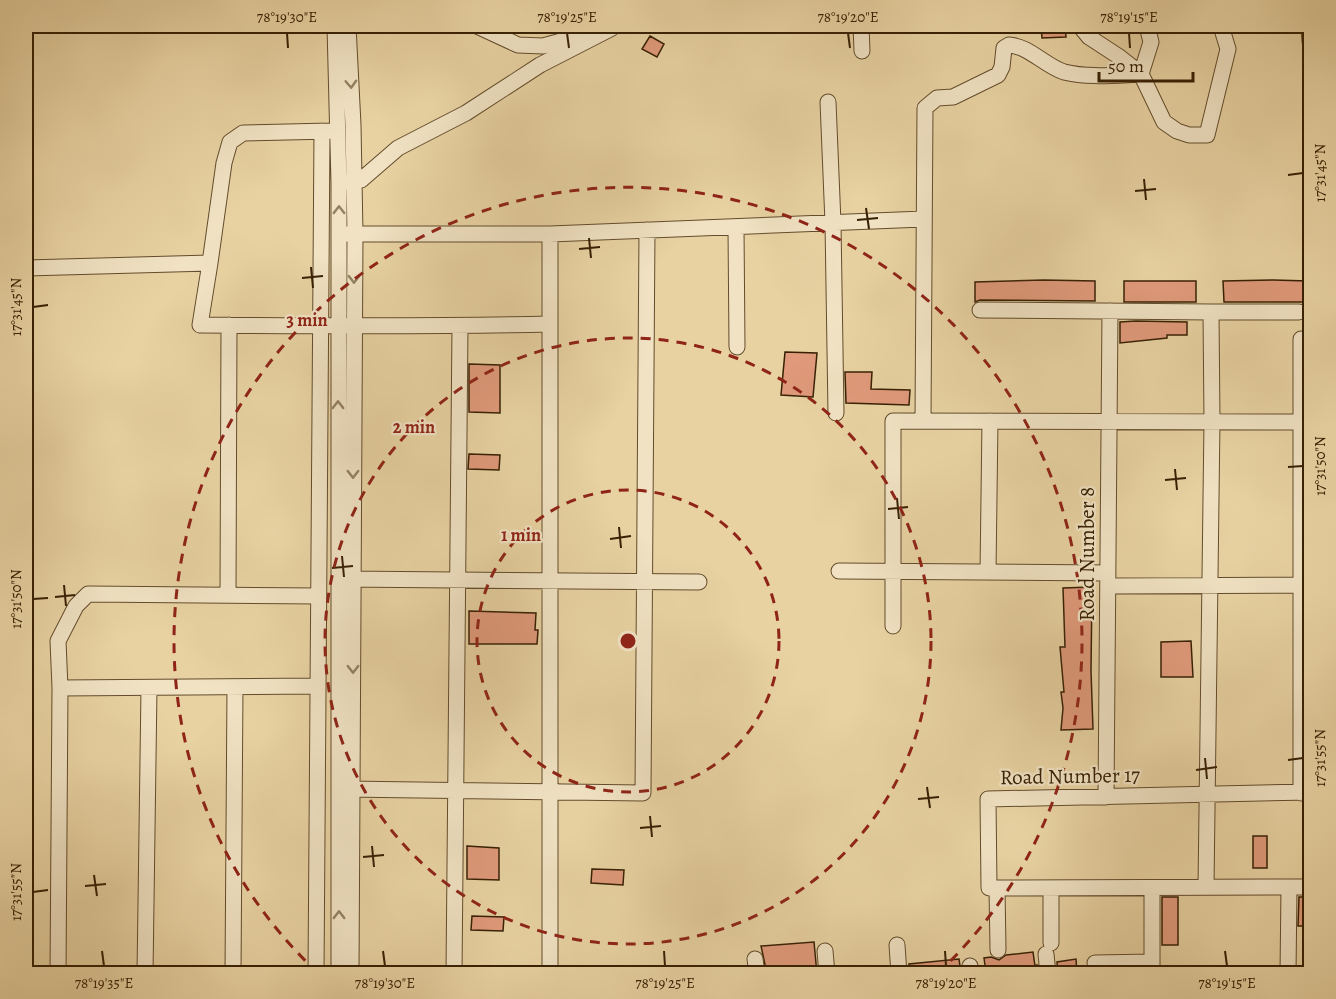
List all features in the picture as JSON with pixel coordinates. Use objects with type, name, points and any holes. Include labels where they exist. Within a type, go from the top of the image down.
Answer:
[{"type":"street","points":[[335,26],[338,131],[347,182]]},
{"type":"street","points":[[348,26],[346,789],[351,974]]},
{"type":"street","points":[[347,182],[361,180],[398,148],[466,113],[540,65],[612,28],[543,46],[518,45],[477,26]]},
{"type":"street","points":[[861,26],[862,51]]},
{"type":"street","points":[[1080,26],[1089,38],[1141,74],[1164,122],[1177,131],[1189,135],[1208,135],[1228,49],[1221,26]]},
{"type":"street","points":[[1141,74],[1151,42],[1147,26]]},
{"type":"street","points":[[1309,26],[1311,42]]},
{"type":"street","points":[[923,421],[925,108],[937,98],[953,97],[998,75],[1006,46],[1013,45],[1025,50],[1065,72],[1107,76],[1141,74]]},
{"type":"street","points":[[828,102],[833,223],[836,413]]},
{"type":"street","points":[[316,974],[322,131]]},
{"type":"street","points":[[338,131],[243,133],[230,142],[224,163],[200,325],[550,324]]},
{"type":"street","points":[[347,234],[550,234],[923,219]]},
{"type":"street","points":[[736,228],[737,347]]},
{"type":"street","points":[[346,789],[643,793],[647,230]]},
{"type":"street","points":[[550,234],[550,974]]},
{"type":"street","points":[[26,267],[210,262]]},
{"type":"street","points":[[980,310],[1299,312]]},
{"type":"street","name":"Road Number 8","points":[[1106,797],[1110,311]]},
{"type":"street","points":[[1206,887],[1212,421],[1211,312]]},
{"type":"street","points":[[228,595],[229,325]]},
{"type":"street","points":[[454,974],[460,326]]},
{"type":"street","points":[[1301,339],[1306,422],[1301,585],[1306,792]]},
{"type":"street","points":[[893,626],[894,421],[1306,422]]},
{"type":"street","points":[[988,572],[990,421]]},
{"type":"street","points":[[839,571],[988,572],[1210,585],[1301,585]]},
{"type":"street","points":[[346,579],[699,582]]},
{"type":"street","points":[[58,974],[60,688],[58,641],[76,606],[88,594],[318,596]]},
{"type":"street","points":[[60,688],[318,686]]},
{"type":"street","points":[[233,974],[235,687]]},
{"type":"street","points":[[145,974],[149,688]]},
{"type":"street","points":[[339,974],[346,789]]},
{"type":"street","name":"Road Number 17","points":[[993,888],[988,799],[1306,792]]},
{"type":"street","points":[[1288,974],[1289,887]]},
{"type":"street","points":[[998,950],[993,888],[1311,887]]},
{"type":"street","points":[[1048,974],[1051,888]]},
{"type":"street","points":[[1095,963],[1152,968],[1152,888]]},
{"type":"street","points":[[897,945],[899,974]]},
{"type":"street","points":[[825,951],[827,974]]},
{"type":"building","points":[[1041,26],[1065,26],[1066,37],[1042,38]]},
{"type":"building","points":[[650,36],[664,44],[657,57],[642,49]]},
{"type":"building","points":[[1095,281],[1095,301],[980,300],[975,302],[975,282]]},
{"type":"building","points":[[1124,281],[1196,281],[1196,302],[1124,302]]},
{"type":"building","points":[[1223,281],[1308,281],[1308,302],[1224,302]]},
{"type":"building","points":[[1120,322],[1187,322],[1187,335],[1167,335],[1167,338],[1120,343]]},
{"type":"building","points":[[785,352],[817,353],[813,397],[781,395]]},
{"type":"building","points":[[469,364],[500,365],[500,413],[469,412]]},
{"type":"building","points":[[845,372],[872,372],[871,389],[910,390],[909,405],[846,403]]},
{"type":"building","points":[[469,454],[500,455],[499,470],[468,469]]},
{"type":"building","points":[[1092,587],[1093,729],[1061,730],[1063,708],[1061,692],[1064,692],[1060,647],[1065,647],[1063,588]]},
{"type":"building","points":[[469,611],[536,613],[537,644],[469,644]]},
{"type":"building","points":[[1191,641],[1193,677],[1161,677],[1161,642]]},
{"type":"building","points":[[1253,836],[1267,836],[1267,868],[1253,868]]},
{"type":"building","points":[[467,846],[499,848],[499,880],[467,879]]},
{"type":"building","points":[[592,869],[624,870],[623,885],[591,883]]},
{"type":"building","points":[[1162,897],[1178,897],[1178,945],[1162,945]]},
{"type":"building","points":[[1299,897],[1311,897],[1311,926],[1298,926]]},
{"type":"building","points":[[472,916],[504,917],[503,931],[471,930]]},
{"type":"building","points":[[814,942],[817,974],[767,974],[761,946]]},
{"type":"building","points":[[1033,952],[1038,974],[986,973],[984,958],[991,957],[999,960],[1006,955]]},
{"type":"building","points":[[959,959],[961,973],[909,974],[909,964]]},
{"type":"building","points":[[1076,959],[1077,974],[1058,974],[1057,962]]}]
